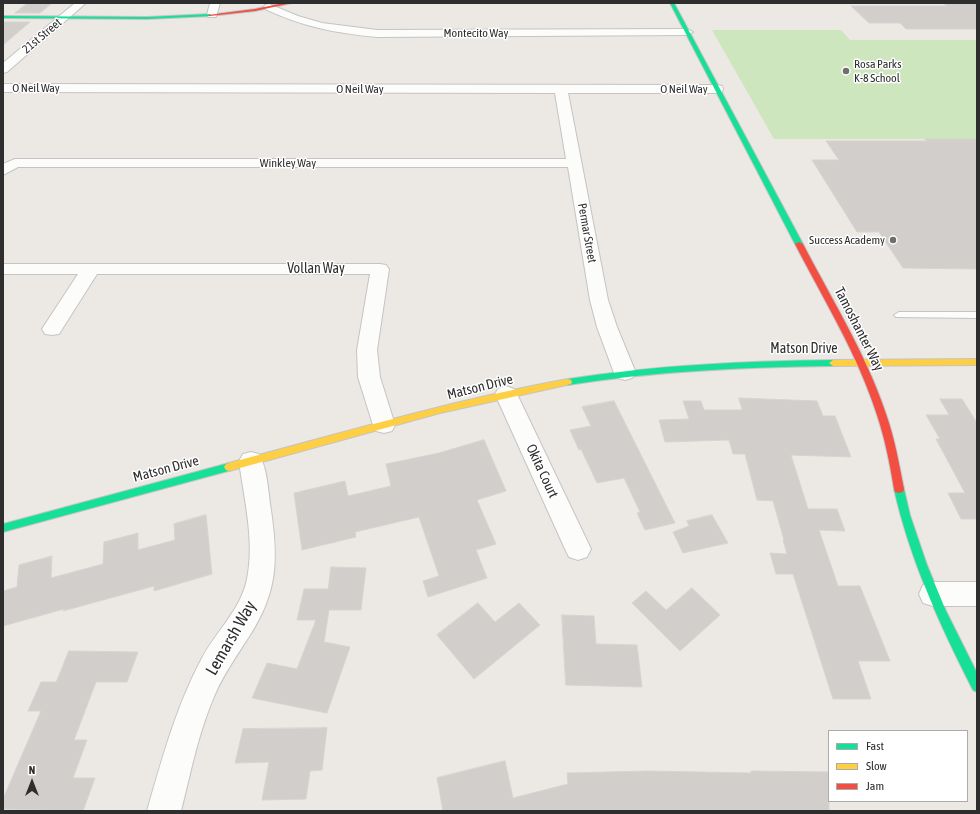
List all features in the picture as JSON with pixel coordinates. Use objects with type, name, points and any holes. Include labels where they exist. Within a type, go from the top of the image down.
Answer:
[{"type":"street","name":"21st Street","points":[[3,69],[81,3]]},
{"type":"street","points":[[212,15],[215,3]]},
{"type":"street","points":[[3,18],[162,18],[212,15],[290,3]]},
{"type":"street","name":"Tamoshanter Way","points":[[672,3],[861,363],[877,399],[889,435],[903,504],[919,558],[933,594],[977,686]]},
{"type":"street","name":"Montecito Way","points":[[269,7],[284,16],[315,25],[372,33],[687,32]]},
{"type":"street","name":"O Neil Way","points":[[3,88],[717,89]]},
{"type":"street","name":"Permar Street","points":[[561,89],[599,300],[607,328],[625,373]]},
{"type":"street","name":"Winkley Way","points":[[3,170],[15,163],[574,163]]},
{"type":"street","name":"Vollan Way","points":[[3,270],[380,268],[367,350],[369,377],[384,425]]},
{"type":"street","points":[[52,329],[91,269]]},
{"type":"street","name":"Matson Drive","points":[[3,528],[384,425],[506,394],[571,381],[625,373],[752,363],[977,362]]},
{"type":"street","name":"Okita Court","points":[[506,394],[578,549]]},
{"type":"street","name":"Lemarsh Way","points":[[164,811],[195,704],[213,667],[250,610],[261,580],[263,558],[251,461]]},
{"type":"street","points":[[933,594],[977,594]]},
{"type":"lane","points":[[899,315],[977,315]]},
{"type":"green space","name":"Rosa Parks K-8 School","points":[[712,30],[841,30],[850,40],[977,40],[977,139],[774,139]]},
{"type":"building","points":[[28,3],[52,3],[40,13],[15,13]]},
{"type":"building","points":[[943,3],[977,3],[977,29],[906,29],[900,23],[869,23],[851,6],[947,6]]},
{"type":"building","points":[[3,22],[30,22],[3,45]]},
{"type":"building","points":[[925,139],[977,139],[977,269],[903,268],[879,232],[857,232],[812,160],[839,160],[826,141],[927,141]]},
{"type":"building","points":[[739,398],[817,401],[823,416],[835,416],[851,457],[791,455],[808,509],[837,509],[845,531],[819,530],[838,586],[860,586],[890,661],[858,661],[871,699],[833,699],[793,574],[776,574],[770,553],[787,554],[784,540],[773,501],[757,500],[745,454],[733,454],[729,440],[665,442],[659,420],[689,419],[683,401],[701,401],[704,410],[742,410]]},
{"type":"building","points":[[940,399],[962,399],[977,423],[977,519],[961,519],[948,493],[965,493],[936,439],[940,439],[926,415],[949,415]]},
{"type":"building","points":[[614,401],[675,523],[645,530],[637,513],[640,512],[624,478],[597,483],[581,449],[579,450],[570,430],[591,426],[582,407]]},
{"type":"building","points":[[484,440],[506,491],[477,500],[496,544],[476,550],[487,578],[428,597],[423,581],[439,576],[419,517],[355,532],[356,537],[302,550],[294,493],[345,481],[348,496],[391,486],[386,464],[439,453]]},
{"type":"building","points":[[206,515],[212,574],[154,591],[154,586],[3,626],[3,591],[17,587],[19,565],[52,556],[51,578],[103,564],[104,542],[138,533],[138,550],[175,540],[174,524]]},
{"type":"building","points":[[712,515],[728,543],[683,553],[673,532],[689,526],[687,521]]},
{"type":"building","points":[[331,567],[366,568],[361,610],[329,610],[324,642],[350,647],[327,713],[252,698],[267,663],[297,669],[316,620],[297,620],[304,589],[328,589]]},
{"type":"building","points":[[692,588],[720,615],[680,651],[632,603],[646,591],[666,610]]},
{"type":"building","points":[[478,603],[495,622],[519,603],[540,625],[474,679],[437,635]]},
{"type":"building","points":[[562,615],[594,616],[596,644],[637,645],[642,687],[566,685]]},
{"type":"building","points":[[69,651],[138,652],[127,682],[96,682],[74,740],[87,740],[73,778],[95,778],[83,811],[3,809],[3,799],[41,711],[28,711],[41,682],[56,682]]},
{"type":"building","points":[[327,728],[322,770],[310,771],[306,799],[262,800],[269,762],[235,763],[243,729]]},
{"type":"building","points":[[505,761],[513,798],[568,784],[567,773],[647,771],[751,773],[751,771],[828,772],[829,811],[443,811],[437,778]]},
{"type":"traffic: fast","points":[[672,3],[799,244]]},
{"type":"traffic: fast","points":[[3,17],[147,18],[210,15]]},
{"type":"traffic: fast","points":[[568,382],[634,373],[700,367],[833,363]]},
{"type":"traffic: fast","points":[[3,528],[229,467]]},
{"type":"traffic: fast","points":[[899,489],[905,515],[921,565],[953,639],[977,686]]},
{"type":"traffic: slow","points":[[833,363],[977,362]]},
{"type":"traffic: slow","points":[[229,467],[440,409],[568,382]]},
{"type":"traffic: jam","points":[[210,15],[255,10],[290,3]]},
{"type":"traffic: jam","points":[[799,244],[852,344],[871,385],[886,426],[899,489]]},
{"type":"place","name":"Rosa Parks K-8 School","points":[[846,71]]},
{"type":"place","name":"Success Academy","points":[[893,240]]}]
